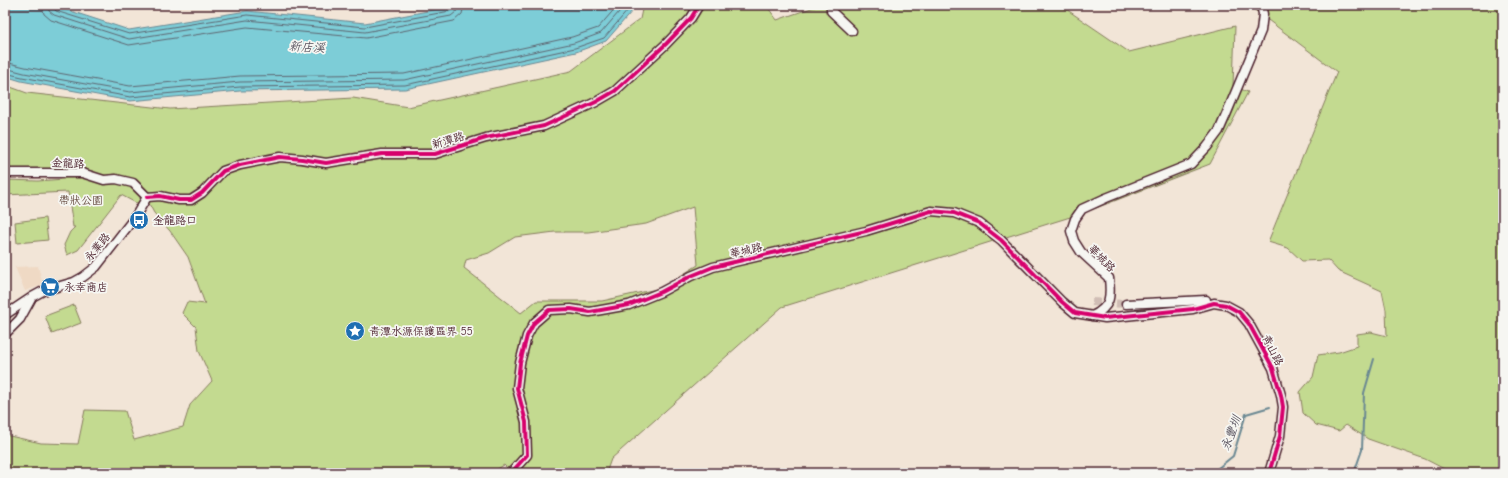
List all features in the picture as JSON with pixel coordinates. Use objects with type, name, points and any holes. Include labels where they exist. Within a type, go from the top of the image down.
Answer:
[{"type":"street","name":"新潭路","points":[[147,196],[191,200],[202,193],[223,171],[240,165],[280,157],[302,158],[326,163],[382,154],[436,154],[486,138],[544,126],[596,102],[615,91],[666,44],[691,18],[699,5]]},
{"type":"street","points":[[831,5],[831,11],[852,31]]},
{"type":"street","name":"華城路","points":[[511,473],[527,455],[526,422],[517,388],[520,363],[526,336],[534,323],[549,310],[571,309],[590,312],[629,304],[661,292],[691,276],[713,267],[866,231],[931,211],[954,213],[979,223],[1016,254],[1062,302],[1075,313],[1092,316],[1103,311],[1108,303],[1110,294],[1109,278],[1081,252],[1074,241],[1071,231],[1075,219],[1082,209],[1191,164],[1207,147],[1219,131],[1261,31],[1263,14],[1261,5]]},
{"type":"street","name":"金龍路","points":[[5,173],[82,173],[104,180],[116,179],[133,183],[147,196]]},
{"type":"street","name":"永業路","points":[[5,315],[43,291],[74,282],[96,267],[135,217],[147,196]]},
{"type":"street","points":[[5,334],[20,319],[32,297]]},
{"type":"street","points":[[1092,316],[1105,318],[1193,308],[1210,302]]},
{"type":"street","points":[[1126,304],[1210,302]]},
{"type":"street","name":"青山路","points":[[1210,302],[1226,305],[1239,312],[1249,324],[1273,368],[1283,407],[1280,436],[1269,473]]},
{"type":"shaded area","points":[[38,266],[43,285],[25,291],[15,267]]},
{"type":"green space","name":"帶狀公園","points":[[643,5],[766,5],[777,20],[820,5],[1060,5],[1129,52],[1235,26],[1233,86],[1248,92],[1210,164],[1083,213],[782,307],[611,459],[606,473],[512,473],[504,465],[491,473],[5,473],[5,435],[41,443],[78,444],[85,410],[125,411],[134,440],[183,427],[190,405],[212,381],[199,351],[196,327],[182,313],[187,302],[205,304],[188,257],[170,231],[154,213],[140,187],[136,185],[143,200],[136,203],[121,195],[78,250],[67,255],[64,245],[70,232],[75,227],[73,227],[68,192],[5,195],[5,180],[38,181],[64,179],[63,176],[5,175],[5,85],[27,93],[170,109],[353,98],[408,107],[571,71],[640,19]],"holes":[[[693,207],[698,265],[661,288],[602,301],[536,301],[521,313],[464,268],[466,260],[489,253],[515,237],[555,232],[588,232],[646,224]]]},
{"type":"green space","points":[[1248,5],[1503,5],[1503,473],[1452,473],[1425,459],[1368,439],[1346,425],[1339,431],[1316,425],[1303,413],[1300,392],[1313,377],[1318,355],[1339,352],[1357,346],[1357,334],[1371,332],[1387,336],[1386,310],[1382,291],[1338,271],[1328,260],[1302,261],[1288,248],[1268,242],[1337,72]]},
{"type":"green space","points":[[45,218],[48,240],[17,243],[15,222]]},
{"type":"green space","points":[[74,305],[81,323],[52,334],[45,316]]},
{"type":"water","name":"新店溪","points":[[5,5],[52,5],[129,30],[247,11],[365,23],[459,5],[634,5],[633,10],[606,41],[576,52],[405,89],[240,91],[130,101],[21,81],[5,76]]},
{"type":"waterway","points":[[1354,473],[1362,450],[1364,393],[1374,359]]},
{"type":"waterway","name":"永豐圳","points":[[1212,473],[1233,456],[1246,414],[1270,407]]},
{"type":"tunnel","points":[[1092,302],[1126,304]]},
{"type":"cycle path","points":[[147,197],[160,196],[179,200],[191,200],[202,193],[223,171],[240,165],[280,157],[326,163],[382,154],[435,154],[486,138],[544,126],[596,102],[615,91],[666,44],[691,18],[699,5]]},
{"type":"cycle path","points":[[511,473],[527,455],[526,422],[517,388],[520,363],[527,336],[534,323],[549,310],[571,309],[590,312],[629,305],[661,292],[691,276],[713,267],[866,231],[931,211],[954,213],[979,223],[1001,240],[1062,302],[1075,313],[1105,318],[1193,309],[1214,303],[1226,305],[1239,312],[1249,324],[1273,368],[1281,395],[1283,407],[1280,436],[1269,473]]},
{"type":"place","name":"金龍路口","points":[[139,220]]},
{"type":"place","name":"永幸商店","points":[[50,287]]},
{"type":"place","name":"青潭水源保護區界 55","points":[[355,331]]}]
